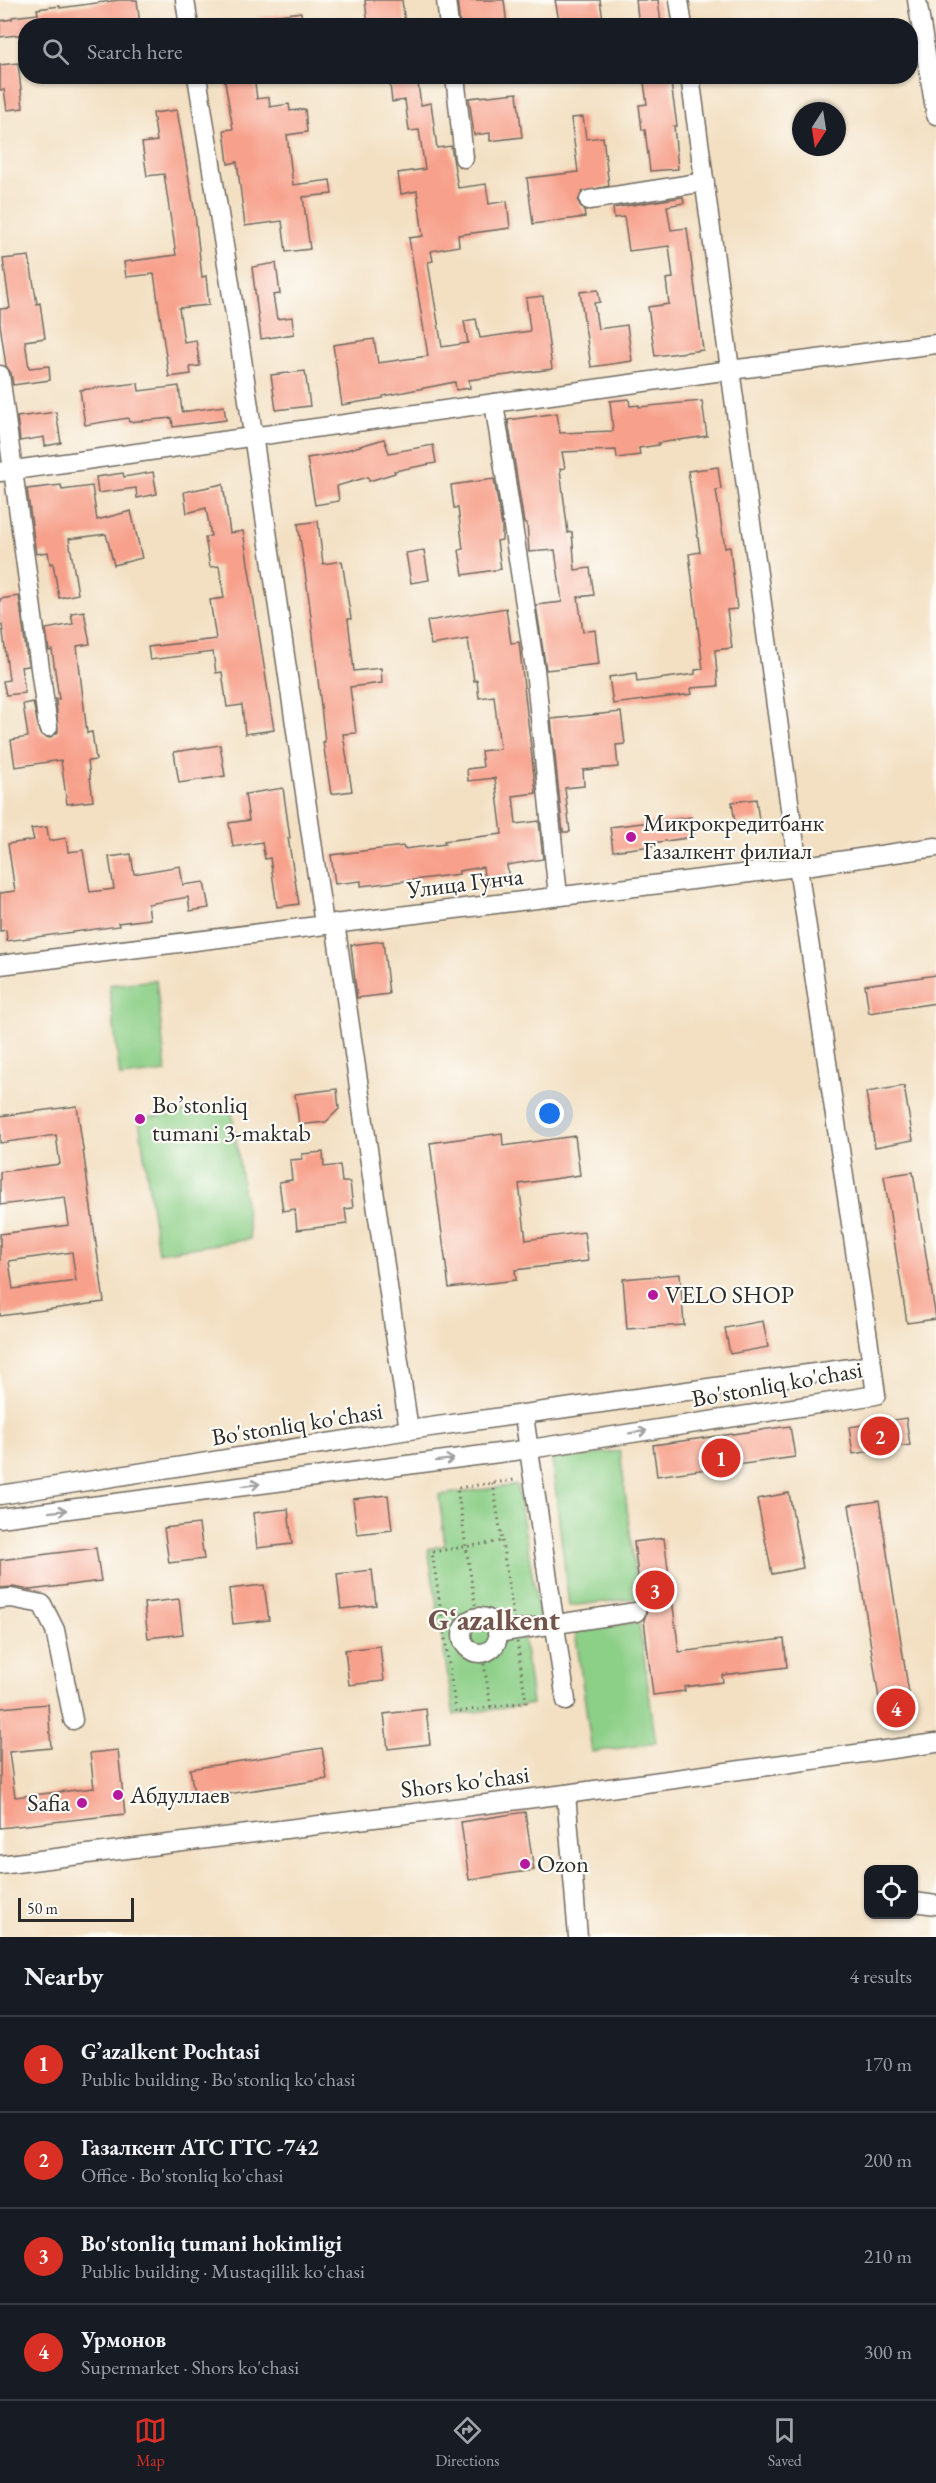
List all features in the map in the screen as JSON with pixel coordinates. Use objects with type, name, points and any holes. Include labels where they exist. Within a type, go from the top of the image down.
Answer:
[{"type":"street","points":[[185,0],[188,18]]},
{"type":"street","points":[[446,0],[448,18]]},
{"type":"street","points":[[680,0],[682,18]]},
{"type":"street","points":[[917,0],[936,115]]},
{"type":"street","points":[[198,84],[409,1430]]},
{"type":"street","points":[[456,84],[464,158]]},
{"type":"street","points":[[691,84],[798,867],[872,1365]]},
{"type":"street","points":[[590,200],[705,182]]},
{"type":"street","points":[[6,471],[730,370],[936,344]]},
{"type":"street","points":[[0,375],[6,471],[48,727]]},
{"type":"street","points":[[494,403],[535,669],[558,896]]},
{"type":"street","name":"Улица Гунча","points":[[0,965],[798,867],[936,847]]},
{"type":"street","name":"Bo'stonliq ko'chasi","points":[[0,1495],[409,1430],[524,1416],[872,1365],[876,1395],[530,1449],[0,1518]]},
{"type":"street","points":[[524,1416],[566,1701]]},
{"type":"street","points":[[0,1599],[10,1598],[42,1604],[55,1630],[73,1720]]},
{"type":"street","points":[[506,1631],[494,1646],[482,1652],[467,1647],[462,1638],[467,1622],[477,1617],[489,1619],[506,1631],[636,1612]]},
{"type":"street","name":"Shors ko'chasi","points":[[0,1865],[566,1794],[936,1743]]},
{"type":"street","points":[[566,1794],[578,1937]]},
{"type":"street","points":[[918,1903],[936,1905]]},
{"type":"path","points":[[477,1617],[457,1488],[514,1480]]},
{"type":"path","points":[[493,1483],[502,1541],[506,1631],[526,1702],[456,1712],[432,1551],[502,1541]]},
{"type":"path","points":[[482,1652],[491,1707]]},
{"type":"green space","points":[[156,980],[166,1072],[120,1077],[109,985]]},
{"type":"green space","points":[[231,1105],[250,1239],[158,1253],[139,1119]]},
{"type":"green space","points":[[620,1451],[638,1598],[569,1606],[552,1460]]},
{"type":"green space","points":[[517,1485],[540,1620],[522,1624],[532,1704],[454,1715],[428,1549],[445,1545],[439,1495]]},
{"type":"green space","points":[[639,1622],[656,1743],[592,1752],[575,1630]]},
{"type":"building","points":[[119,0],[137,0],[139,18],[18,18],[18,35],[0,37],[0,21],[38,14],[37,9],[60,6],[60,8]]},
{"type":"building","points":[[365,0],[402,0],[404,18],[367,18]]},
{"type":"building","points":[[457,0],[504,0],[506,18],[459,18]]},
{"type":"building","points":[[555,0],[600,0],[603,18],[558,18]]},
{"type":"building","points":[[636,0],[658,0],[660,18],[638,18]]},
{"type":"building","points":[[301,12],[301,18],[257,18]]},
{"type":"building","points":[[18,63],[18,84],[20,84],[23,108],[7,110],[4,90],[0,90],[0,65]]},
{"type":"building","points":[[225,84],[255,84],[257,99],[269,97],[270,107],[289,104],[290,111],[305,109],[307,132],[287,135],[293,185],[330,180],[332,194],[303,197],[310,249],[286,252],[282,221],[245,226],[237,162],[228,164],[224,130],[233,129]]},
{"type":"building","points":[[390,84],[418,84],[421,105],[431,103],[437,148],[451,146],[458,188],[486,184],[489,204],[507,201],[510,228],[458,235],[459,246],[431,251],[433,261],[428,262],[442,347],[468,343],[464,321],[476,319],[480,338],[530,331],[526,298],[543,296],[552,369],[469,380],[470,388],[456,390],[455,382],[342,405],[333,345],[374,339],[378,363],[428,356],[409,238],[423,236],[417,191],[401,194],[398,173],[425,169],[419,130],[409,131],[405,100],[392,102]]},
{"type":"building","points":[[644,84],[671,84],[677,126],[674,126],[678,169],[650,171],[645,130],[642,130],[639,105],[647,104]]},
{"type":"building","points":[[517,93],[522,137],[490,141],[490,133],[474,135],[469,98]]},
{"type":"building","points":[[177,110],[195,214],[202,277],[206,276],[209,305],[179,308],[184,342],[196,340],[200,366],[190,367],[191,374],[169,377],[154,274],[126,277],[124,262],[176,255],[164,174],[147,176],[142,143],[157,141],[153,113]]},
{"type":"building","points":[[583,117],[586,139],[603,137],[609,186],[582,192],[578,201],[586,211],[584,211],[585,217],[533,224],[527,178],[578,172],[571,118]]},
{"type":"building","points":[[683,197],[684,203],[667,206],[671,230],[687,228],[703,350],[655,356],[648,307],[669,304],[666,279],[673,278],[669,246],[629,251],[624,217],[614,218],[613,208]]},
{"type":"building","points":[[29,256],[45,338],[25,341],[29,368],[49,366],[50,380],[13,385],[11,373],[6,366],[0,324],[0,309],[10,308],[3,259]]},
{"type":"building","points":[[276,263],[280,294],[273,295],[277,319],[292,317],[294,334],[261,339],[252,267]]},
{"type":"building","points":[[598,290],[600,302],[594,303],[598,329],[627,325],[632,361],[591,367],[580,292]]},
{"type":"building","points":[[305,371],[310,406],[276,410],[271,375]]},
{"type":"building","points":[[138,383],[139,391],[179,386],[182,412],[224,406],[226,420],[173,427],[172,418],[129,422],[128,418],[85,425],[80,390]]},
{"type":"building","points":[[629,399],[630,406],[639,405],[639,407],[702,401],[707,436],[658,443],[659,445],[639,448],[640,455],[617,458],[616,450],[562,452],[565,468],[560,469],[568,533],[572,532],[575,570],[590,568],[594,595],[578,597],[583,632],[595,630],[599,664],[546,670],[536,605],[562,602],[555,550],[529,552],[527,523],[524,523],[508,420],[557,413],[560,433],[613,431],[610,401]]},
{"type":"building","points":[[56,412],[61,443],[45,446],[44,437],[20,441],[17,417]]},
{"type":"building","points":[[384,439],[389,453],[433,445],[436,463],[394,471],[395,473],[369,481],[368,477],[337,486],[339,501],[315,505],[307,458],[333,454]]},
{"type":"building","points":[[718,467],[721,489],[716,490],[725,548],[730,547],[737,609],[727,610],[732,648],[715,650],[718,686],[691,688],[692,694],[613,704],[609,677],[636,673],[637,682],[695,674],[695,670],[703,669],[689,554],[700,552],[688,471]]},
{"type":"building","points":[[153,472],[157,494],[137,498],[136,488],[98,493],[96,477],[123,473],[124,477]]},
{"type":"building","points":[[494,479],[502,526],[502,540],[497,541],[501,569],[463,575],[459,550],[463,549],[458,508],[454,508],[451,485]]},
{"type":"building","points":[[223,484],[230,533],[243,531],[274,730],[245,734],[242,705],[227,707],[222,672],[216,673],[213,652],[150,660],[148,647],[216,639],[210,600],[224,598],[219,566],[210,567],[205,537],[211,536],[206,508],[187,513],[184,492]]},
{"type":"building","points":[[61,485],[62,490],[92,486],[97,520],[131,511],[142,558],[114,565],[106,534],[69,539],[78,594],[59,598],[53,563],[50,564],[48,552],[36,554],[27,489]]},
{"type":"building","points":[[318,521],[323,564],[342,561],[351,619],[348,619],[354,671],[381,668],[382,683],[350,687],[356,733],[343,734],[352,791],[331,794],[298,524]]},
{"type":"building","points":[[424,550],[429,580],[411,583],[406,553]]},
{"type":"building","points":[[19,596],[28,666],[21,667],[25,693],[6,695],[3,681],[9,680],[2,625],[0,625],[0,599]]},
{"type":"building","points":[[506,608],[511,643],[519,642],[536,793],[513,796],[516,824],[539,821],[543,859],[507,865],[509,881],[485,884],[483,867],[459,871],[459,874],[361,886],[361,881],[335,884],[331,855],[403,846],[404,849],[445,844],[444,841],[502,834],[495,778],[468,781],[467,769],[483,767],[481,751],[500,749],[494,696],[479,698],[468,639],[431,645],[427,621]]},
{"type":"building","points":[[84,611],[90,644],[77,646],[87,733],[92,732],[96,760],[88,761],[93,801],[67,804],[61,760],[15,767],[11,740],[28,737],[23,704],[33,702],[40,734],[49,738],[58,732],[56,699],[59,699],[52,650],[49,651],[46,629],[73,624],[71,613]]},
{"type":"building","points":[[621,712],[625,744],[616,745],[618,767],[583,770],[584,786],[565,788],[570,832],[563,832],[551,719]]},
{"type":"building","points":[[220,745],[225,776],[179,783],[174,752]]},
{"type":"building","points":[[283,788],[290,838],[288,838],[299,904],[277,907],[270,858],[265,859],[262,842],[233,847],[229,823],[249,820],[245,794]]},
{"type":"building","points":[[756,799],[759,820],[735,823],[732,802]]},
{"type":"building","points":[[691,817],[694,837],[613,851],[610,827]]},
{"type":"building","points":[[47,827],[49,841],[66,838],[68,852],[83,850],[90,892],[114,889],[109,857],[131,854],[134,874],[180,866],[183,885],[204,882],[209,908],[190,911],[188,897],[148,904],[150,919],[118,923],[119,926],[7,941],[6,930],[0,931],[0,893],[15,891],[8,844],[34,840],[31,829]]},
{"type":"building","points":[[383,941],[389,994],[357,998],[351,945]]},
{"type":"building","points":[[936,975],[936,1003],[869,1013],[865,985]]},
{"type":"building","points":[[904,1086],[913,1140],[875,1147],[866,1092]]},
{"type":"building","points":[[337,1089],[339,1109],[326,1122],[299,1125],[295,1094]]},
{"type":"building","points":[[77,1106],[104,1302],[0,1316],[0,1234],[69,1225],[65,1197],[0,1205],[0,1172],[60,1164],[56,1135],[0,1143],[0,1116]],"holes":[[[72,1252],[76,1281],[13,1289],[9,1261]]]},
{"type":"building","points":[[502,1133],[503,1146],[575,1136],[580,1175],[519,1184],[526,1240],[584,1232],[588,1261],[515,1270],[516,1280],[449,1288],[430,1143]]},
{"type":"building","points":[[323,1152],[324,1167],[340,1165],[342,1182],[350,1182],[353,1208],[345,1209],[347,1224],[297,1230],[295,1209],[283,1211],[279,1182],[292,1180],[290,1160],[302,1159],[302,1154]]},
{"type":"building","points":[[913,1172],[936,1319],[907,1323],[884,1176]]},
{"type":"building","name":"VELO SHOP","points":[[680,1274],[684,1325],[627,1329],[623,1279]]},
{"type":"building","points":[[763,1321],[768,1347],[730,1354],[725,1328]]},
{"type":"building","points":[[906,1418],[910,1445],[853,1454],[849,1427]]},
{"type":"building","points":[[790,1426],[795,1457],[657,1476],[653,1445]]},
{"type":"building","points":[[789,1493],[803,1568],[772,1574],[757,1499]]},
{"type":"building","points":[[388,1495],[392,1530],[357,1534],[353,1499]]},
{"type":"building","points":[[879,1501],[910,1700],[880,1705],[849,1505]]},
{"type":"building","points":[[288,1509],[292,1544],[257,1548],[253,1513]]},
{"type":"building","points":[[199,1524],[204,1559],[169,1563],[164,1528]]},
{"type":"building","points":[[664,1538],[679,1652],[784,1639],[787,1667],[722,1675],[723,1682],[684,1687],[685,1691],[653,1695],[644,1620],[647,1611],[641,1602],[634,1542]]},
{"type":"building","points":[[96,1548],[101,1581],[30,1590],[13,1587],[0,1588],[0,1560]]},
{"type":"building","points":[[372,1570],[376,1605],[341,1609],[337,1574]]},
{"type":"building","points":[[264,1585],[269,1620],[233,1624],[229,1589]]},
{"type":"building","points":[[179,1599],[183,1634],[148,1638],[144,1603]]},
{"type":"building","points":[[380,1646],[384,1681],[349,1685],[345,1650]]},
{"type":"building","points":[[48,1704],[51,1748],[9,1752],[15,1797],[94,1788],[90,1753],[118,1750],[125,1814],[0,1828],[0,1708]]},
{"type":"building","points":[[426,1709],[430,1744],[388,1749],[384,1714]]},
{"type":"building","points":[[322,1748],[327,1779],[195,1799],[190,1769]]},
{"type":"building","points":[[525,1812],[534,1870],[469,1880],[461,1822]]},
{"type":"place","name":"Микрокредитбанк Газалкент филиал","points":[[631,837]]},
{"type":"place","name":"Bo’stonliq tumani 3-maktab","points":[[140,1119]]},
{"type":"place","name":"VELO SHOP","points":[[653,1295]]},
{"type":"place","name":"Газалкент АТС ГТС -742","points":[[880,1436]]},
{"type":"place","name":"Gʼazalkent Pochtasi","points":[[721,1458]]},
{"type":"place","name":"Bo'stonliq tumani hokimligi","points":[[655,1590]]},
{"type":"place","name":"Урмонов","points":[[896,1708]]},
{"type":"place","name":"Абдуллаев","points":[[118,1795]]},
{"type":"place","name":"Safia","points":[[82,1803]]},
{"type":"place","name":"Ozon","points":[[525,1864]]},
{"type":"district","name":"Gʻazalkent","points":[[494,1620]]}]
